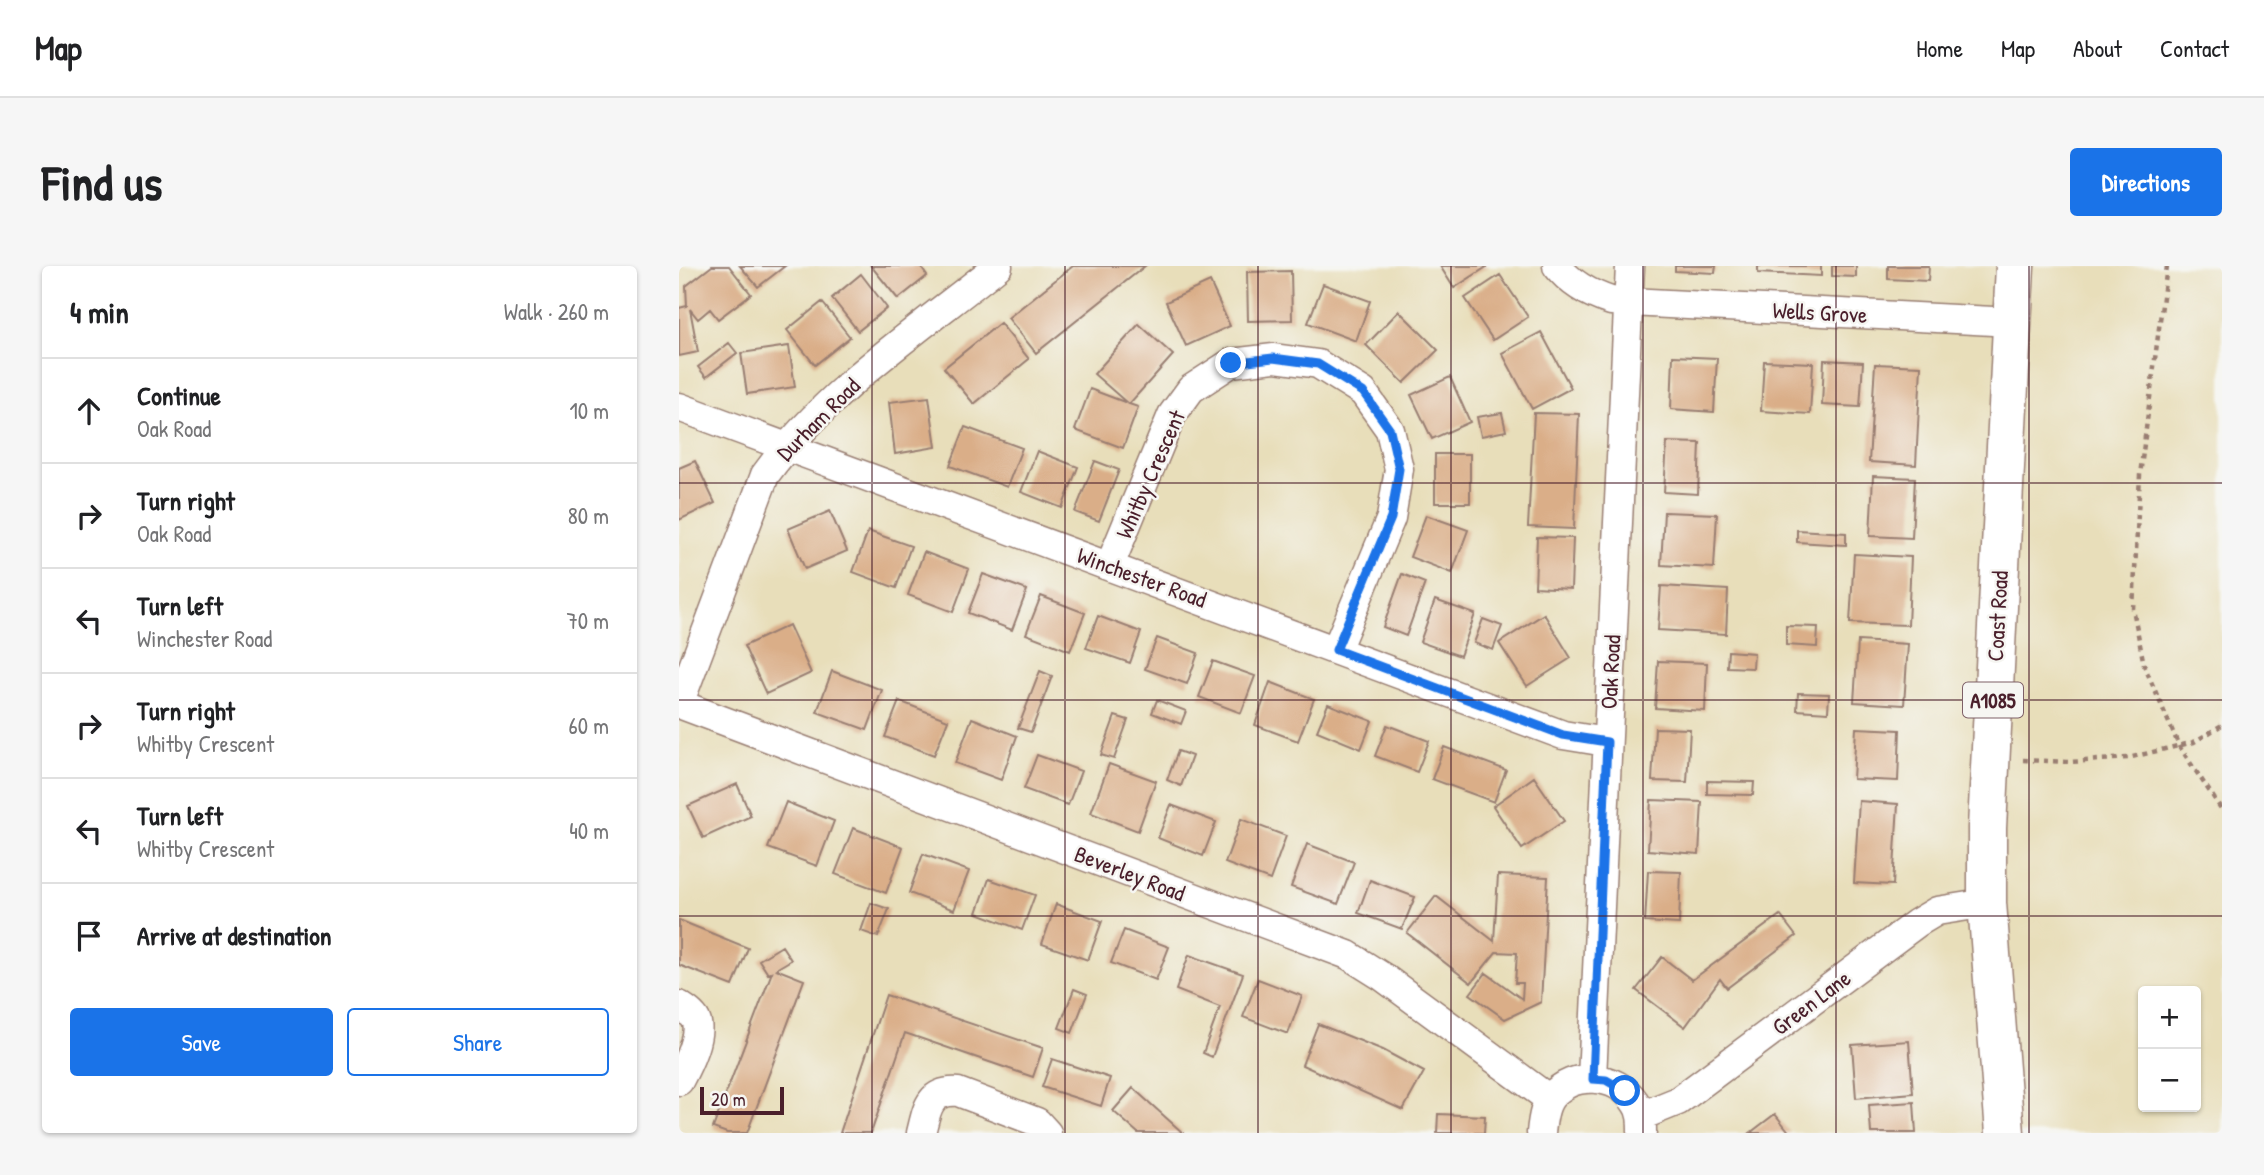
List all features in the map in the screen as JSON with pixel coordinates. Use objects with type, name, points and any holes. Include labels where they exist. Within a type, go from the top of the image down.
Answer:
[{"type":"main road","name":"Coast Road","points":[[2005,1133],[1987,903],[1987,828],[2015,266]]},
{"type":"street","name":"Durham Road","points":[[679,704],[765,475],[786,446],[833,398],[998,266]]},
{"type":"street","name":"Wells Grove","points":[[1557,266],[1563,274],[1593,296],[1611,301],[2012,322]]},
{"type":"street","name":"Oak Road","points":[[1593,1079],[1630,266]]},
{"type":"street","name":"Whitby Crescent","points":[[1110,565],[1172,415],[1191,389],[1231,363],[1273,358],[1318,364],[1363,392],[1390,430],[1399,469],[1391,518],[1336,650]]},
{"type":"street","name":"Winchester Road","points":[[679,407],[1563,735],[1607,742]]},
{"type":"street","name":"Beverley Road","points":[[679,704],[1348,955],[1383,977],[1549,1099]]},
{"type":"street","name":"Green Lane","points":[[1642,1124],[1678,1101],[1917,923],[1937,911],[1987,903]]},
{"type":"street","points":[[679,1005],[695,1017],[698,1026],[679,1081]]},
{"type":"street","points":[[1541,1133],[1549,1099],[1563,1085],[1575,1079],[1606,1080],[1625,1091],[1637,1103],[1642,1124]]},
{"type":"street","points":[[921,1133],[929,1104],[946,1091],[958,1092],[1037,1122],[1047,1133]]},
{"type":"path","points":[[2167,266],[2140,475],[2133,609],[2144,665],[2179,746],[2222,810]]},
{"type":"path","points":[[2022,760],[2071,762],[2128,758],[2194,742],[2222,725]]},
{"type":"building","points":[[712,266],[729,266],[751,294],[718,319],[710,309],[698,319],[690,309],[698,352],[679,356],[679,308],[687,306],[686,286]]},
{"type":"building","points":[[740,266],[785,266],[758,287]]},
{"type":"building","points":[[871,266],[920,266],[927,276],[898,299]]},
{"type":"building","points":[[1073,266],[1145,266],[1036,353],[1008,318]]},
{"type":"building","points":[[1440,266],[1488,266],[1454,288]]},
{"type":"building","points":[[1675,266],[1716,266],[1715,273],[1675,271]]},
{"type":"building","points":[[1758,266],[1821,266],[1821,276],[1758,273]]},
{"type":"building","points":[[1832,266],[1856,266],[1856,277],[1832,276]]},
{"type":"building","points":[[1888,266],[1929,266],[1928,281],[1888,279]]},
{"type":"building","points":[[1291,271],[1292,320],[1248,321],[1247,272]]},
{"type":"building","points":[[861,274],[887,308],[858,331],[832,298]]},
{"type":"building","points":[[1500,275],[1528,317],[1493,340],[1465,298]]},
{"type":"building","points":[[1210,282],[1230,326],[1186,346],[1166,302]]},
{"type":"building","points":[[1323,284],[1370,301],[1356,341],[1308,323]]},
{"type":"building","points":[[822,302],[850,337],[815,365],[787,330]]},
{"type":"building","points":[[1399,311],[1438,350],[1404,383],[1366,345]]},
{"type":"building","points":[[1000,323],[1029,359],[974,404],[944,368]]},
{"type":"building","points":[[1139,324],[1173,355],[1129,404],[1138,407],[1123,448],[1075,430],[1090,389],[1127,403],[1094,374]]},
{"type":"building","points":[[1541,332],[1571,388],[1532,409],[1502,353]]},
{"type":"building","points":[[729,343],[737,353],[706,377],[698,367]]},
{"type":"building","points":[[789,346],[795,387],[747,394],[741,353]]},
{"type":"building","points":[[1673,356],[1717,358],[1714,412],[1671,409]]},
{"type":"building","points":[[1824,360],[1863,362],[1860,407],[1822,405]]},
{"type":"building","points":[[1764,361],[1813,363],[1810,414],[1761,411]]},
{"type":"building","points":[[1875,364],[1921,366],[1916,465],[1869,462]]},
{"type":"building","points":[[1450,377],[1470,422],[1432,439],[1411,395]]},
{"type":"building","points":[[929,397],[936,447],[895,454],[889,402]]},
{"type":"building","points":[[1502,413],[1506,431],[1481,436],[1477,417]]},
{"type":"building","points":[[1534,413],[1579,414],[1574,529],[1528,527]]},
{"type":"building","points":[[965,427],[1022,448],[1007,487],[950,466]]},
{"type":"building","points":[[1667,442],[1700,443],[1698,494],[1664,492]]},
{"type":"building","points":[[1037,451],[1078,467],[1062,508],[1021,492]]},
{"type":"building","points":[[1435,454],[1470,454],[1470,503],[1435,503]]},
{"type":"building","points":[[695,461],[715,503],[679,520],[679,468]]},
{"type":"building","points":[[1095,461],[1119,470],[1099,521],[1075,512]]},
{"type":"building","points":[[1873,476],[1915,478],[1912,538],[1870,536]]},
{"type":"building","points":[[830,511],[847,551],[805,569],[788,529]]},
{"type":"building","points":[[1664,512],[1717,514],[1714,568],[1661,565]]},
{"type":"building","points":[[1426,515],[1468,530],[1452,573],[1410,557]]},
{"type":"building","points":[[1797,530],[1846,533],[1846,545],[1797,542]]},
{"type":"building","points":[[868,531],[911,546],[896,588],[853,572]]},
{"type":"building","points":[[1537,537],[1573,538],[1571,589],[1535,587]]},
{"type":"building","points":[[924,552],[969,569],[953,612],[908,595]]},
{"type":"building","points":[[1854,554],[1911,557],[1908,625],[1850,623]]},
{"type":"building","points":[[983,574],[1027,590],[1012,630],[968,613]]},
{"type":"building","points":[[1402,574],[1425,583],[1406,636],[1383,627]]},
{"type":"building","points":[[1661,586],[1728,590],[1726,634],[1658,630]]},
{"type":"building","points":[[1041,596],[1085,613],[1070,651],[1026,634]]},
{"type":"building","points":[[1435,600],[1475,614],[1460,656],[1420,642]]},
{"type":"building","points":[[1544,614],[1571,658],[1527,686],[1499,643]]},
{"type":"building","points":[[1098,616],[1141,632],[1130,663],[1086,648]]},
{"type":"building","points":[[1483,619],[1502,626],[1493,650],[1474,643]]},
{"type":"building","points":[[789,625],[811,673],[766,694],[744,646]]},
{"type":"building","points":[[1786,626],[1818,627],[1817,647],[1786,645]]},
{"type":"building","points":[[1157,638],[1198,653],[1187,684],[1145,669]]},
{"type":"building","points":[[1858,641],[1908,644],[1904,705],[1854,702]]},
{"type":"building","points":[[1728,651],[1754,653],[1753,668],[1727,667]]},
{"type":"building","points":[[1213,661],[1255,676],[1241,713],[1199,697]]},
{"type":"building","points":[[1658,661],[1707,663],[1705,711],[1655,708]]},
{"type":"building","points":[[832,671],[882,690],[867,730],[817,712]]},
{"type":"building","points":[[1040,671],[1052,676],[1031,732],[1018,728]]},
{"type":"building","points":[[1270,682],[1314,699],[1298,741],[1255,725]]},
{"type":"building","points":[[1798,693],[1829,694],[1828,712],[1797,710]]},
{"type":"building","points":[[1157,700],[1186,711],[1181,724],[1152,713]]},
{"type":"building","points":[[899,701],[948,720],[934,755],[885,737]]},
{"type":"building","points":[[1328,704],[1372,721],[1361,749],[1317,731]]},
{"type":"building","points":[[1115,716],[1128,720],[1114,759],[1101,755]]},
{"type":"building","points":[[972,718],[1017,736],[1001,780],[955,763]]},
{"type":"building","points":[[1387,725],[1429,741],[1417,772],[1375,756]]},
{"type":"building","points":[[1655,728],[1690,729],[1687,782],[1652,781]]},
{"type":"building","points":[[1856,728],[1900,730],[1898,781],[1853,779]]},
{"type":"building","points":[[1444,747],[1506,770],[1494,802],[1432,779]]},
{"type":"building","points":[[1178,751],[1192,756],[1181,786],[1167,780]]},
{"type":"building","points":[[1037,755],[1081,771],[1068,805],[1024,789]]},
{"type":"building","points":[[1109,764],[1156,781],[1138,831],[1091,813]]},
{"type":"building","points":[[1534,777],[1564,821],[1522,849],[1493,806]]},
{"type":"building","points":[[1707,781],[1754,782],[1753,795],[1707,794]]},
{"type":"building","points":[[737,784],[751,816],[703,838],[688,806]]},
{"type":"building","points":[[1651,800],[1702,802],[1699,854],[1648,850]]},
{"type":"building","points":[[1859,801],[1898,804],[1893,885],[1854,883]]},
{"type":"building","points":[[786,802],[834,821],[817,866],[768,848]]},
{"type":"building","points":[[1171,805],[1216,822],[1203,856],[1158,838]]},
{"type":"building","points":[[1241,819],[1286,836],[1270,880],[1225,863]]},
{"type":"building","points":[[853,828],[903,847],[886,893],[835,874]]},
{"type":"building","points":[[1307,844],[1354,862],[1338,904],[1291,887]]},
{"type":"building","points":[[923,854],[969,871],[954,910],[909,893]]},
{"type":"building","points":[[1648,871],[1681,872],[1679,924],[1645,922]]},
{"type":"building","points":[[1498,875],[1548,877],[1541,1002],[1505,1019],[1470,994],[1486,973],[1522,999],[1523,983],[1515,983],[1517,953],[1496,952],[1471,983],[1407,933],[1436,896],[1494,941]]},
{"type":"building","points":[[989,879],[1035,895],[1022,930],[977,913]]},
{"type":"building","points":[[1370,880],[1415,897],[1402,929],[1358,913]]},
{"type":"building","points":[[871,903],[889,909],[878,937],[861,931]]},
{"type":"building","points":[[1056,904],[1102,921],[1088,960],[1042,944]]},
{"type":"building","points":[[1780,915],[1796,936],[1727,988],[1720,979],[1685,1027],[1636,990],[1662,957],[1692,980]]},
{"type":"building","points":[[679,920],[748,948],[733,986],[679,965]]},
{"type":"building","points":[[1124,930],[1169,947],[1156,980],[1111,963]]},
{"type":"building","points":[[782,946],[791,960],[776,969],[804,980],[747,1133],[727,1133],[713,1128],[772,972],[768,974],[759,960]]},
{"type":"building","points":[[1189,955],[1243,974],[1212,1057],[1203,1053],[1220,1007],[1176,990]]},
{"type":"building","points":[[1258,979],[1302,996],[1288,1034],[1243,1017]]},
{"type":"building","points":[[1074,989],[1087,994],[1072,1033],[1059,1028]]},
{"type":"building","points":[[886,995],[1043,1048],[1033,1077],[905,1033],[871,1133],[840,1133]]},
{"type":"building","points":[[1318,1024],[1383,1050],[1424,1072],[1403,1110],[1302,1065]]},
{"type":"building","points":[[1909,1041],[1913,1093],[1856,1098],[1852,1045]]},
{"type":"building","points":[[1052,1059],[1110,1078],[1101,1106],[1042,1087]]},
{"type":"building","points":[[1133,1088],[1183,1133],[1138,1133],[1113,1111]]},
{"type":"building","points":[[1914,1102],[1916,1133],[1871,1133],[1869,1105]]},
{"type":"building","points":[[1438,1114],[1485,1116],[1484,1133],[1437,1133]]},
{"type":"building","points":[[1775,1114],[1790,1133],[1750,1133]]},
{"type":"route","points":[[1231,363],[1273,358],[1318,364],[1363,392],[1390,430],[1399,469],[1391,518],[1336,650],[1563,735],[1607,742],[1593,1079],[1606,1080],[1625,1091]]}]
